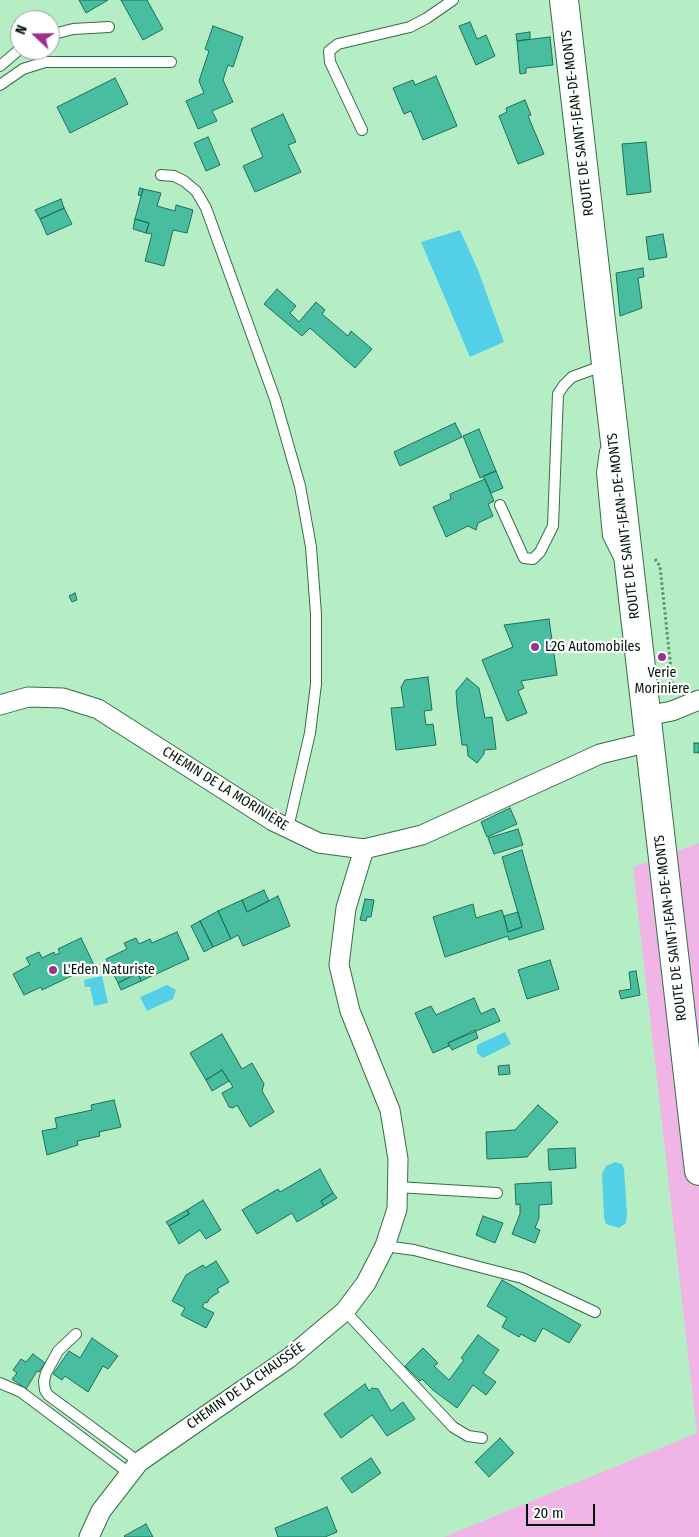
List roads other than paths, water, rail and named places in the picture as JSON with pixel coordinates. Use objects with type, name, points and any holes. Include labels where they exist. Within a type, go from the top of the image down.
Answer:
[{"type":"main road","name":"ROUTE DE SAINT-JEAN-DE-MONTS","points":[[564,0],[699,1171]]},
{"type":"street","name":"CHEMIN DE LA MORINIÈRE","points":[[0,705],[28,697],[63,698],[98,709],[288,828],[319,843],[364,849],[422,835],[600,754],[649,742]]},
{"type":"street","points":[[646,716],[672,712],[699,700]]},
{"type":"street","name":"CHEMIN DE LA CHAUSSÉE","points":[[89,1537],[101,1511],[134,1467],[289,1358],[345,1311],[366,1283],[385,1246],[397,1209],[398,1159],[390,1110],[350,1011],[339,965],[346,908],[364,849]]},
{"type":"lane","points":[[362,130],[330,62],[329,51],[338,44],[410,27],[453,0]]},
{"type":"lane","points":[[60,32],[73,29],[109,26]]},
{"type":"lane","points":[[0,66],[10,58]]},
{"type":"lane","points":[[0,85],[23,69],[45,62],[171,62]]},
{"type":"lane","points":[[161,174],[174,176],[184,181],[196,191],[206,208],[275,400],[300,486],[311,547],[316,614],[316,684],[310,732],[288,828]]},
{"type":"lane","points":[[500,505],[524,558],[532,559],[540,552],[553,526],[558,394],[572,378],[606,365]]},
{"type":"lane","points":[[397,1187],[497,1193]]},
{"type":"lane","points":[[385,1246],[414,1250],[522,1278],[595,1312]]},
{"type":"lane","points":[[345,1311],[453,1427],[468,1436],[482,1438]]},
{"type":"lane","points":[[76,1334],[58,1351],[46,1373],[44,1381],[45,1390],[48,1395],[134,1467]]},
{"type":"lane","points":[[0,1383],[21,1392],[134,1467]]},
{"type":"water","points":[[460,230],[478,270],[504,342],[470,357],[421,242]]},
{"type":"water","points":[[102,976],[108,1003],[94,1006],[90,987],[85,987],[84,980]]},
{"type":"water","points":[[167,985],[176,990],[173,999],[147,1011],[140,997]]},
{"type":"water","points":[[505,1032],[511,1044],[483,1058],[477,1053],[477,1045]]},
{"type":"water","points":[[615,1162],[622,1164],[624,1169],[627,1214],[626,1223],[619,1228],[606,1224],[604,1217],[602,1174],[606,1166]]},
{"type":"place","name":"L2G Automobiles","points":[[535,647]]},
{"type":"place","name":"Verie Moriniere","points":[[662,657]]},
{"type":"place","name":"L'Eden Naturiste","points":[[53,970]]}]
